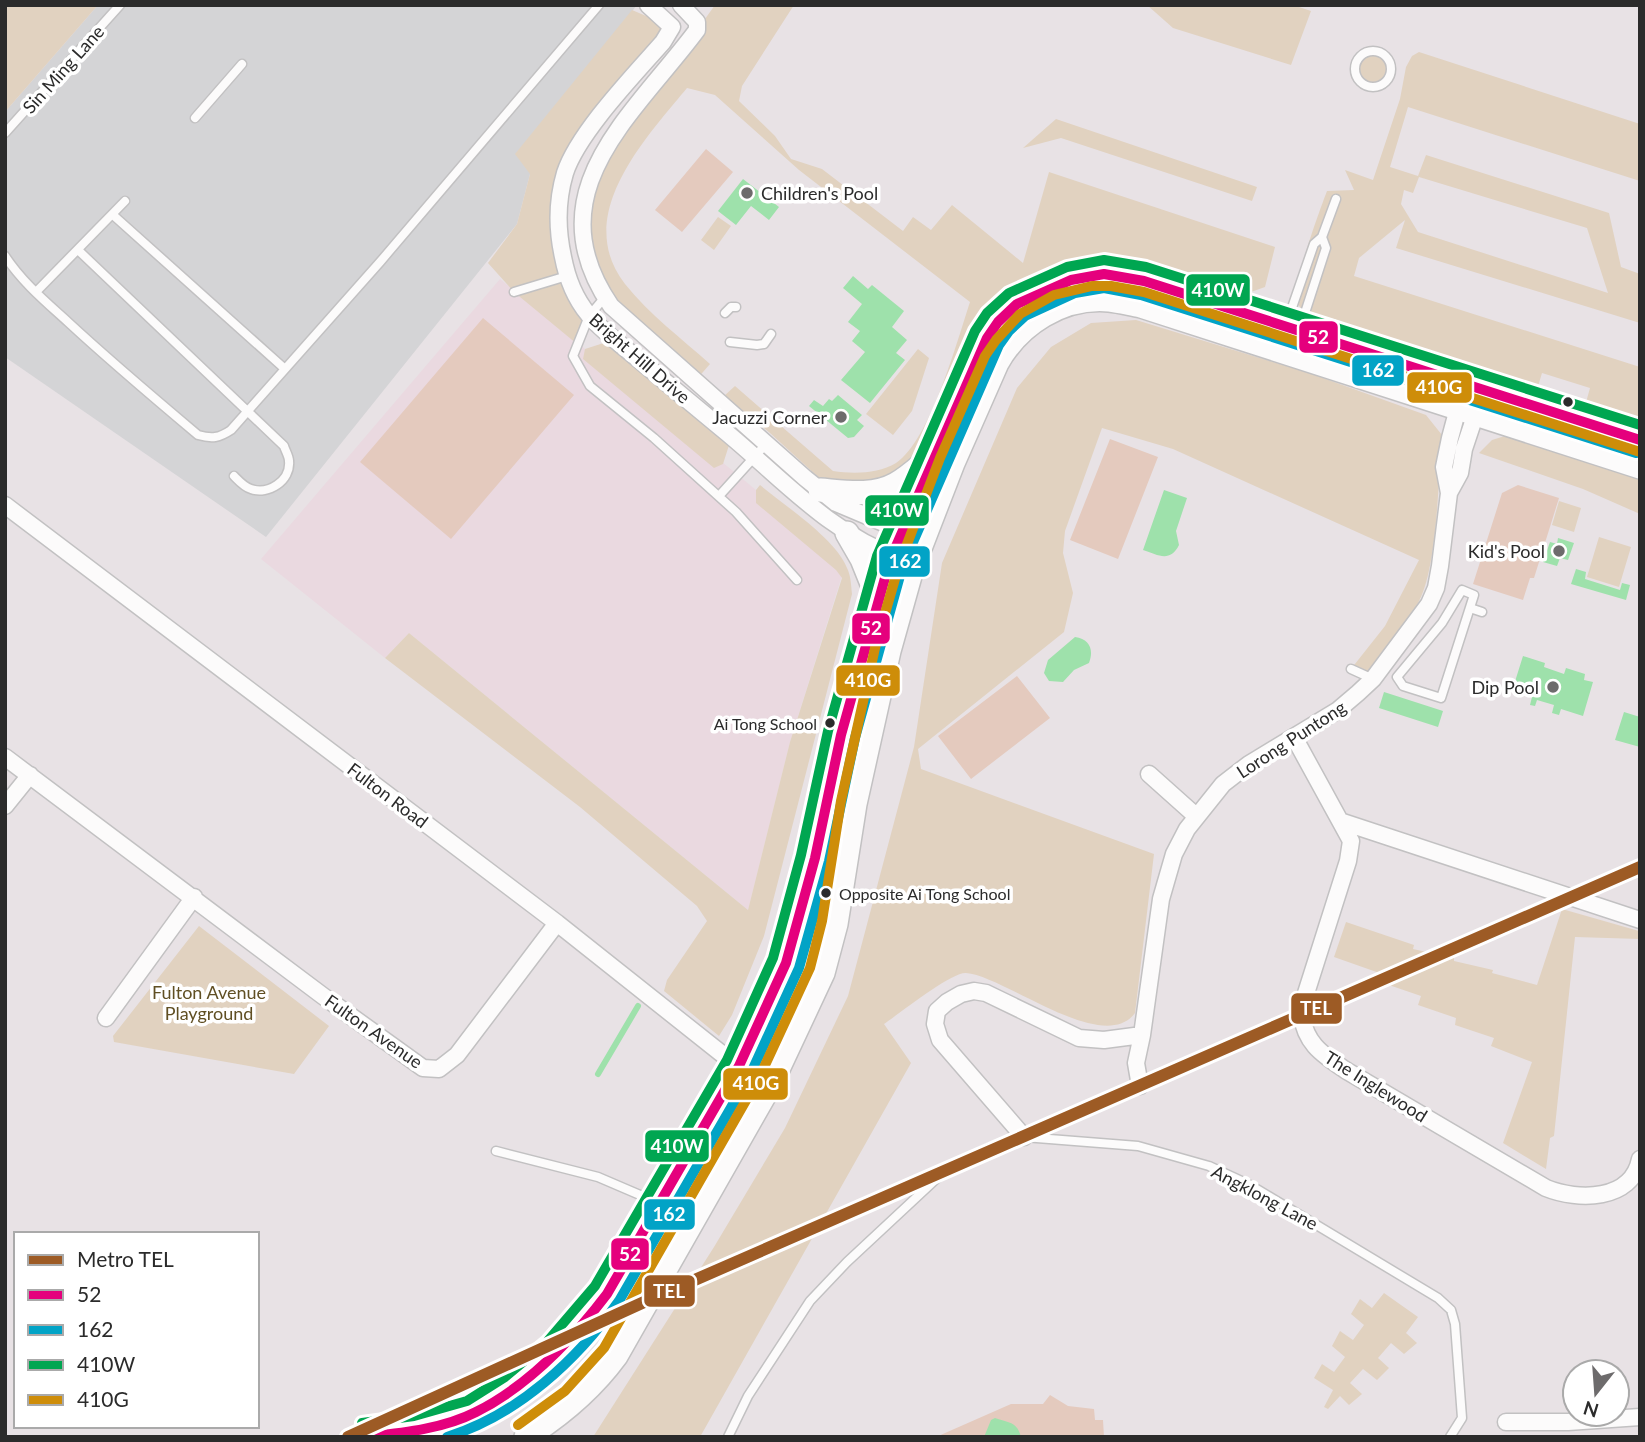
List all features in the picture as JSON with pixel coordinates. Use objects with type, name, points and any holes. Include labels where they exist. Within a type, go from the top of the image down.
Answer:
[{"type":"main road","points":[[363,1437],[406,1433],[454,1420],[472,1414],[511,1390],[556,1353],[587,1322],[667,1206],[739,1066],[786,963],[815,858],[841,735],[901,531],[987,338],[998,322],[1017,304],[1071,280],[1104,274],[1144,281],[1466,412],[1640,467]]},
{"type":"main road","points":[[526,1437],[549,1423],[598,1380],[616,1356],[772,1082],[812,997],[830,952],[855,804],[889,651],[914,564],[953,463],[997,363],[1005,349],[1036,318],[1076,303],[1107,300],[1141,306],[1475,386],[1640,440]]},
{"type":"main road","points":[[820,490],[876,492],[896,484],[934,455]]},
{"type":"main road","points":[[847,533],[862,558],[879,601]]},
{"type":"street","name":"Bright Hill Drive","points":[[648,5],[670,24],[670,31],[588,131],[572,157],[562,184],[558,213],[559,241],[567,276],[576,297],[589,316],[817,513],[874,549],[914,564]]},
{"type":"street","name":"Bright Hill Drive","points":[[681,5],[697,22],[697,30],[614,135],[590,179],[583,220],[589,267],[611,306],[836,503],[924,539]]},
{"type":"street","points":[[572,157],[581,149],[592,154],[596,160],[590,179]]},
{"type":"street","name":"Lorong Puntong","points":[[1140,1086],[1136,1063],[1161,900],[1166,876],[1187,829],[1223,783],[1249,764],[1338,710],[1373,679],[1429,604],[1436,589],[1449,493],[1444,467],[1475,386]]},
{"type":"street","name":"Fulton Road","points":[[5,505],[557,923],[739,1066],[772,1082]]},
{"type":"street","name":"The Inglewood","points":[[1294,737],[1343,822],[1351,841],[1351,850],[1301,1009],[1306,1036],[1316,1048],[1346,1071],[1560,1194],[1604,1194],[1623,1187],[1633,1179],[1640,1159]]},
{"type":"street","name":"Fulton Avenue","points":[[5,757],[414,1063],[434,1070],[444,1067],[457,1055],[557,923]]},
{"type":"street","points":[[1149,774],[1196,816]]},
{"type":"street","points":[[5,806],[30,775]]},
{"type":"street","points":[[1343,822],[1640,920]]},
{"type":"street","points":[[106,1017],[194,897]]},
{"type":"street","points":[[1024,1138],[940,1040],[935,1017],[937,1011],[947,1002],[961,994],[980,991],[1079,1038],[1104,1040],[1142,1035]]},
{"type":"street","points":[[1506,1422],[1568,1422],[1640,1417]]},
{"type":"lane","name":"Sin Ming Lane","points":[[5,134],[120,5]]},
{"type":"lane","points":[[5,256],[36,292],[103,355],[198,435],[220,437],[232,430],[380,262],[599,5]]},
{"type":"lane","points":[[1381,53],[1388,60],[1391,70],[1387,81],[1372,87],[1361,82],[1355,70],[1363,55],[1381,53]]},
{"type":"lane","points":[[195,118],[242,64]]},
{"type":"lane","points":[[1288,340],[1314,244],[1322,237],[1335,199]]},
{"type":"lane","points":[[36,292],[125,201]]},
{"type":"lane","points":[[113,215],[285,369]]},
{"type":"lane","points":[[1288,340],[1326,248],[1322,237]]},
{"type":"lane","points":[[78,250],[284,446],[290,460],[288,472],[281,482],[268,490],[255,491],[245,487],[234,476]]},
{"type":"lane","points":[[514,292],[567,276]]},
{"type":"lane","points":[[605,297],[589,316],[573,356],[590,386],[719,496],[797,580]]},
{"type":"lane","points":[[725,313],[731,307],[736,307]]},
{"type":"lane","points":[[730,342],[764,344],[771,334]]},
{"type":"lane","points":[[683,396],[696,380]]},
{"type":"lane","points":[[719,496],[766,444]]},
{"type":"lane","points":[[1462,590],[1474,595],[1471,608],[1441,698],[1403,686],[1397,677],[1444,620],[1462,590]]},
{"type":"lane","points":[[1429,604],[1444,620]]},
{"type":"lane","points":[[1471,608],[1482,611]]},
{"type":"lane","points":[[1351,669],[1373,679]]},
{"type":"lane","name":"Angklong Lane","points":[[728,1437],[748,1396],[810,1301],[847,1262],[949,1167],[989,1148],[1024,1138],[1138,1146],[1209,1166],[1250,1185],[1438,1298],[1451,1310],[1457,1339],[1462,1418],[1450,1437]]},
{"type":"lane","points":[[496,1151],[598,1177],[667,1206],[694,1211],[701,1207]]},
{"type":"lane","points":[[667,1206],[682,1218],[685,1236]]},
{"type":"shaded area","points":[[98,5],[637,5],[622,24],[530,174],[517,224],[266,537],[5,357],[5,112]]},
{"type":"shaded area","points":[[706,149],[733,172],[682,232],[655,210]]},
{"type":"shaded area","name":"Children's Pool","points":[[743,179],[779,207],[769,220],[751,206],[736,225],[718,211]]},
{"type":"shaded area","points":[[853,276],[868,289],[872,285],[904,311],[892,327],[907,340],[896,353],[905,360],[870,403],[841,380],[865,352],[852,341],[860,331],[848,322],[862,304],[843,288]]},
{"type":"shaded area","name":"Ai Tong School","points":[[500,279],[756,490],[844,569],[790,742],[748,910],[409,633],[385,658],[261,559]]},
{"type":"shaded area","points":[[483,318],[574,395],[451,539],[360,462]]},
{"type":"shaded area","name":"Jacuzzi Corner","points":[[838,395],[862,415],[857,420],[864,426],[854,437],[848,438],[809,406],[814,400],[823,406]]},
{"type":"shaded area","points":[[1110,439],[1158,457],[1118,559],[1070,540]]},
{"type":"shaded area","points":[[1518,485],[1559,498],[1534,578],[1530,578],[1523,600],[1473,584],[1502,493]]},
{"type":"shaded area","points":[[1164,490],[1187,498],[1176,531],[1179,545],[1168,556],[1143,550]]},
{"type":"shaded area","name":"Kid's Pool","points":[[1558,538],[1574,543],[1568,560],[1560,558],[1557,566],[1543,562],[1550,542],[1557,544]]},
{"type":"shaded area","points":[[1576,569],[1586,572],[1585,579],[1620,590],[1622,583],[1630,585],[1626,600],[1571,584]]},
{"type":"shaded area","points":[[1075,637],[1090,646],[1089,663],[1074,670],[1063,682],[1049,681],[1044,673],[1048,660]]},
{"type":"shaded area","name":"Dip Pool","points":[[1523,656],[1545,663],[1544,667],[1564,674],[1566,668],[1585,674],[1584,680],[1593,682],[1583,716],[1561,709],[1559,715],[1552,713],[1554,705],[1537,700],[1535,706],[1530,705],[1532,697],[1512,691]]},
{"type":"shaded area","points":[[1017,676],[1050,718],[971,779],[938,736]]},
{"type":"shaded area","points":[[1384,692],[1443,711],[1438,727],[1379,708]]},
{"type":"shaded area","points":[[1624,712],[1640,717],[1640,747],[1615,740]]},
{"type":"shaded area","points":[[1050,1395],[1068,1406],[1094,1409],[1095,1420],[1103,1420],[1104,1437],[936,1437],[1011,1404],[1043,1404]]},
{"type":"shaded area","points":[[995,1418],[1014,1425],[1021,1437],[984,1437],[991,1420]]},
{"type":"green space","points":[[5,5],[98,5],[5,112]]},
{"type":"green space","points":[[715,5],[794,5],[742,86],[739,101],[775,136],[791,159],[822,169],[903,231],[913,217],[931,230],[952,205],[1023,263],[1049,172],[1275,247],[1265,287],[1251,292],[1129,260],[1095,264],[1038,279],[995,305],[976,332],[921,450],[900,472],[873,481],[857,482],[818,477],[724,396],[735,386],[833,471],[865,472],[889,467],[908,451],[931,413],[970,302],[799,170],[715,95],[687,88],[635,154],[620,180],[610,206],[606,232],[611,258],[625,284],[655,316],[710,364],[696,380],[600,289],[590,267],[590,179]]},
{"type":"green space","points":[[1147,5],[1293,5],[1311,11],[1291,65],[1173,28]]},
{"type":"green space","points":[[632,10],[672,27],[572,157],[559,241],[589,316],[577,344],[514,292],[488,263],[517,224],[530,174],[515,154]]},
{"type":"green space","points":[[1373,52],[1385,57],[1390,69],[1385,81],[1373,86],[1361,81],[1356,69],[1361,57]]},
{"type":"green space","points":[[1419,52],[1640,124],[1640,181],[1408,107],[1390,167],[1418,176],[1426,155],[1609,213],[1621,267],[1640,274],[1640,323],[1396,248],[1405,220],[1359,258],[1354,276],[1640,367],[1640,424],[1585,406],[1590,388],[1542,373],[1536,393],[1305,312],[1298,305],[1296,291],[1299,278],[1327,191],[1354,190],[1345,170],[1373,180],[1400,99],[1406,67],[1412,56]],"holes":[[[1419,177],[1587,228],[1608,293],[1418,232],[1401,204],[1404,190],[1413,193]]]},
{"type":"green space","points":[[1056,119],[1257,187],[1252,201],[1061,138],[1023,148]]},
{"type":"green space","points":[[718,217],[731,226],[714,250],[701,240]]},
{"type":"green space","points":[[1136,320],[1309,373],[1426,415],[1442,435],[1433,547],[1424,589],[1417,605],[1365,675],[1351,669],[1385,626],[1419,560],[1173,449],[1102,428],[1065,531],[1063,553],[1073,593],[1064,632],[918,749],[921,769],[1154,854],[1135,1013],[1120,1024],[1101,1025],[1078,1020],[983,977],[966,973],[937,986],[884,1024],[911,1063],[700,1437],[593,1437],[714,1247],[785,1128],[848,996],[914,747],[942,563],[1017,388],[1051,347],[1091,323]]},
{"type":"green space","points":[[613,340],[731,439],[723,464],[714,468],[583,359],[585,349]]},
{"type":"green space","points":[[918,349],[929,358],[912,411],[893,435],[866,414]]},
{"type":"green space","points":[[1508,435],[1640,478],[1640,514],[1583,489],[1479,453],[1492,440]]},
{"type":"green space","points":[[760,485],[832,546],[848,571],[852,594],[764,936],[732,1015],[719,1036],[664,991],[667,980],[707,921],[697,906],[580,807],[385,658],[409,633],[748,910],[790,742],[842,578],[756,503],[756,490]]},
{"type":"green space","points":[[1559,501],[1581,508],[1574,532],[1552,525]]},
{"type":"green space","points":[[1599,537],[1631,547],[1619,587],[1587,577]]},
{"type":"green space","points":[[1562,909],[1639,931],[1640,939],[1575,937],[1554,1136],[1550,1138],[1546,1169],[1503,1143],[1532,1062],[1491,1046],[1494,1038],[1455,1025],[1456,1018],[1418,1005],[1421,996],[1383,983],[1385,975],[1334,957],[1346,922],[1414,945],[1413,949],[1454,958],[1454,961],[1493,970],[1492,973],[1537,985]]},
{"type":"green space","name":"Fulton Avenue Playground","points":[[199,926],[329,1026],[294,1074],[114,1042],[113,1036]]},
{"type":"green space","points":[[1384,1293],[1418,1317],[1406,1333],[1417,1343],[1404,1354],[1391,1343],[1378,1358],[1389,1368],[1377,1380],[1363,1369],[1350,1383],[1362,1394],[1349,1405],[1340,1396],[1328,1409],[1324,1407],[1333,1390],[1314,1378],[1322,1364],[1334,1372],[1345,1357],[1332,1346],[1340,1331],[1353,1340],[1364,1325],[1351,1314],[1360,1299],[1372,1308]]},
{"type":"waterway","points":[[598,1074],[638,1006]]},
{"type":"metro line","name":"TEL","points":[[348,1437],[642,1303],[1640,867]]},
{"type":"transit line","name":"410W","points":[[362,1423],[414,1416],[467,1401],[505,1377],[547,1342],[595,1286],[727,1060],[773,958],[801,855],[828,731],[877,556],[975,331],[987,313],[1009,293],[1067,267],[1104,260],[1146,267],[1640,425]]},
{"type":"transit line","name":"52","points":[[366,1437],[436,1426],[476,1412],[513,1389],[564,1345],[607,1294],[739,1066],[786,963],[815,858],[841,735],[890,560],[987,338],[998,322],[1017,304],[1071,280],[1104,274],[1144,281],[1640,440]]},
{"type":"transit line","name":"410G","points":[[518,1425],[565,1391],[604,1348],[760,1076],[810,968],[822,921],[841,801],[875,648],[899,565],[940,458],[985,356],[1020,314],[1054,295],[1092,286],[1111,286],[1144,292],[1640,452]]},
{"type":"transit line","name":"162","points":[[447,1437],[498,1415],[522,1400],[565,1364],[602,1323],[619,1301],[751,1073],[799,968],[829,861],[855,738],[903,565],[999,345],[1025,316],[1075,293],[1104,288],[1141,295],[1636,453]]},
{"type":"place","name":"Children's Pool","points":[[747,193]]},
{"type":"place","name":"Jacuzzi Corner","points":[[841,417]]},
{"type":"place","name":"Kid's Pool","points":[[1559,551]]},
{"type":"place","name":"Dip Pool","points":[[1553,687]]},
{"type":"place","name":"Ai Tong School","points":[[830,723]]},
{"type":"place","name":"Opposite Ai Tong School","points":[[826,893]]}]
